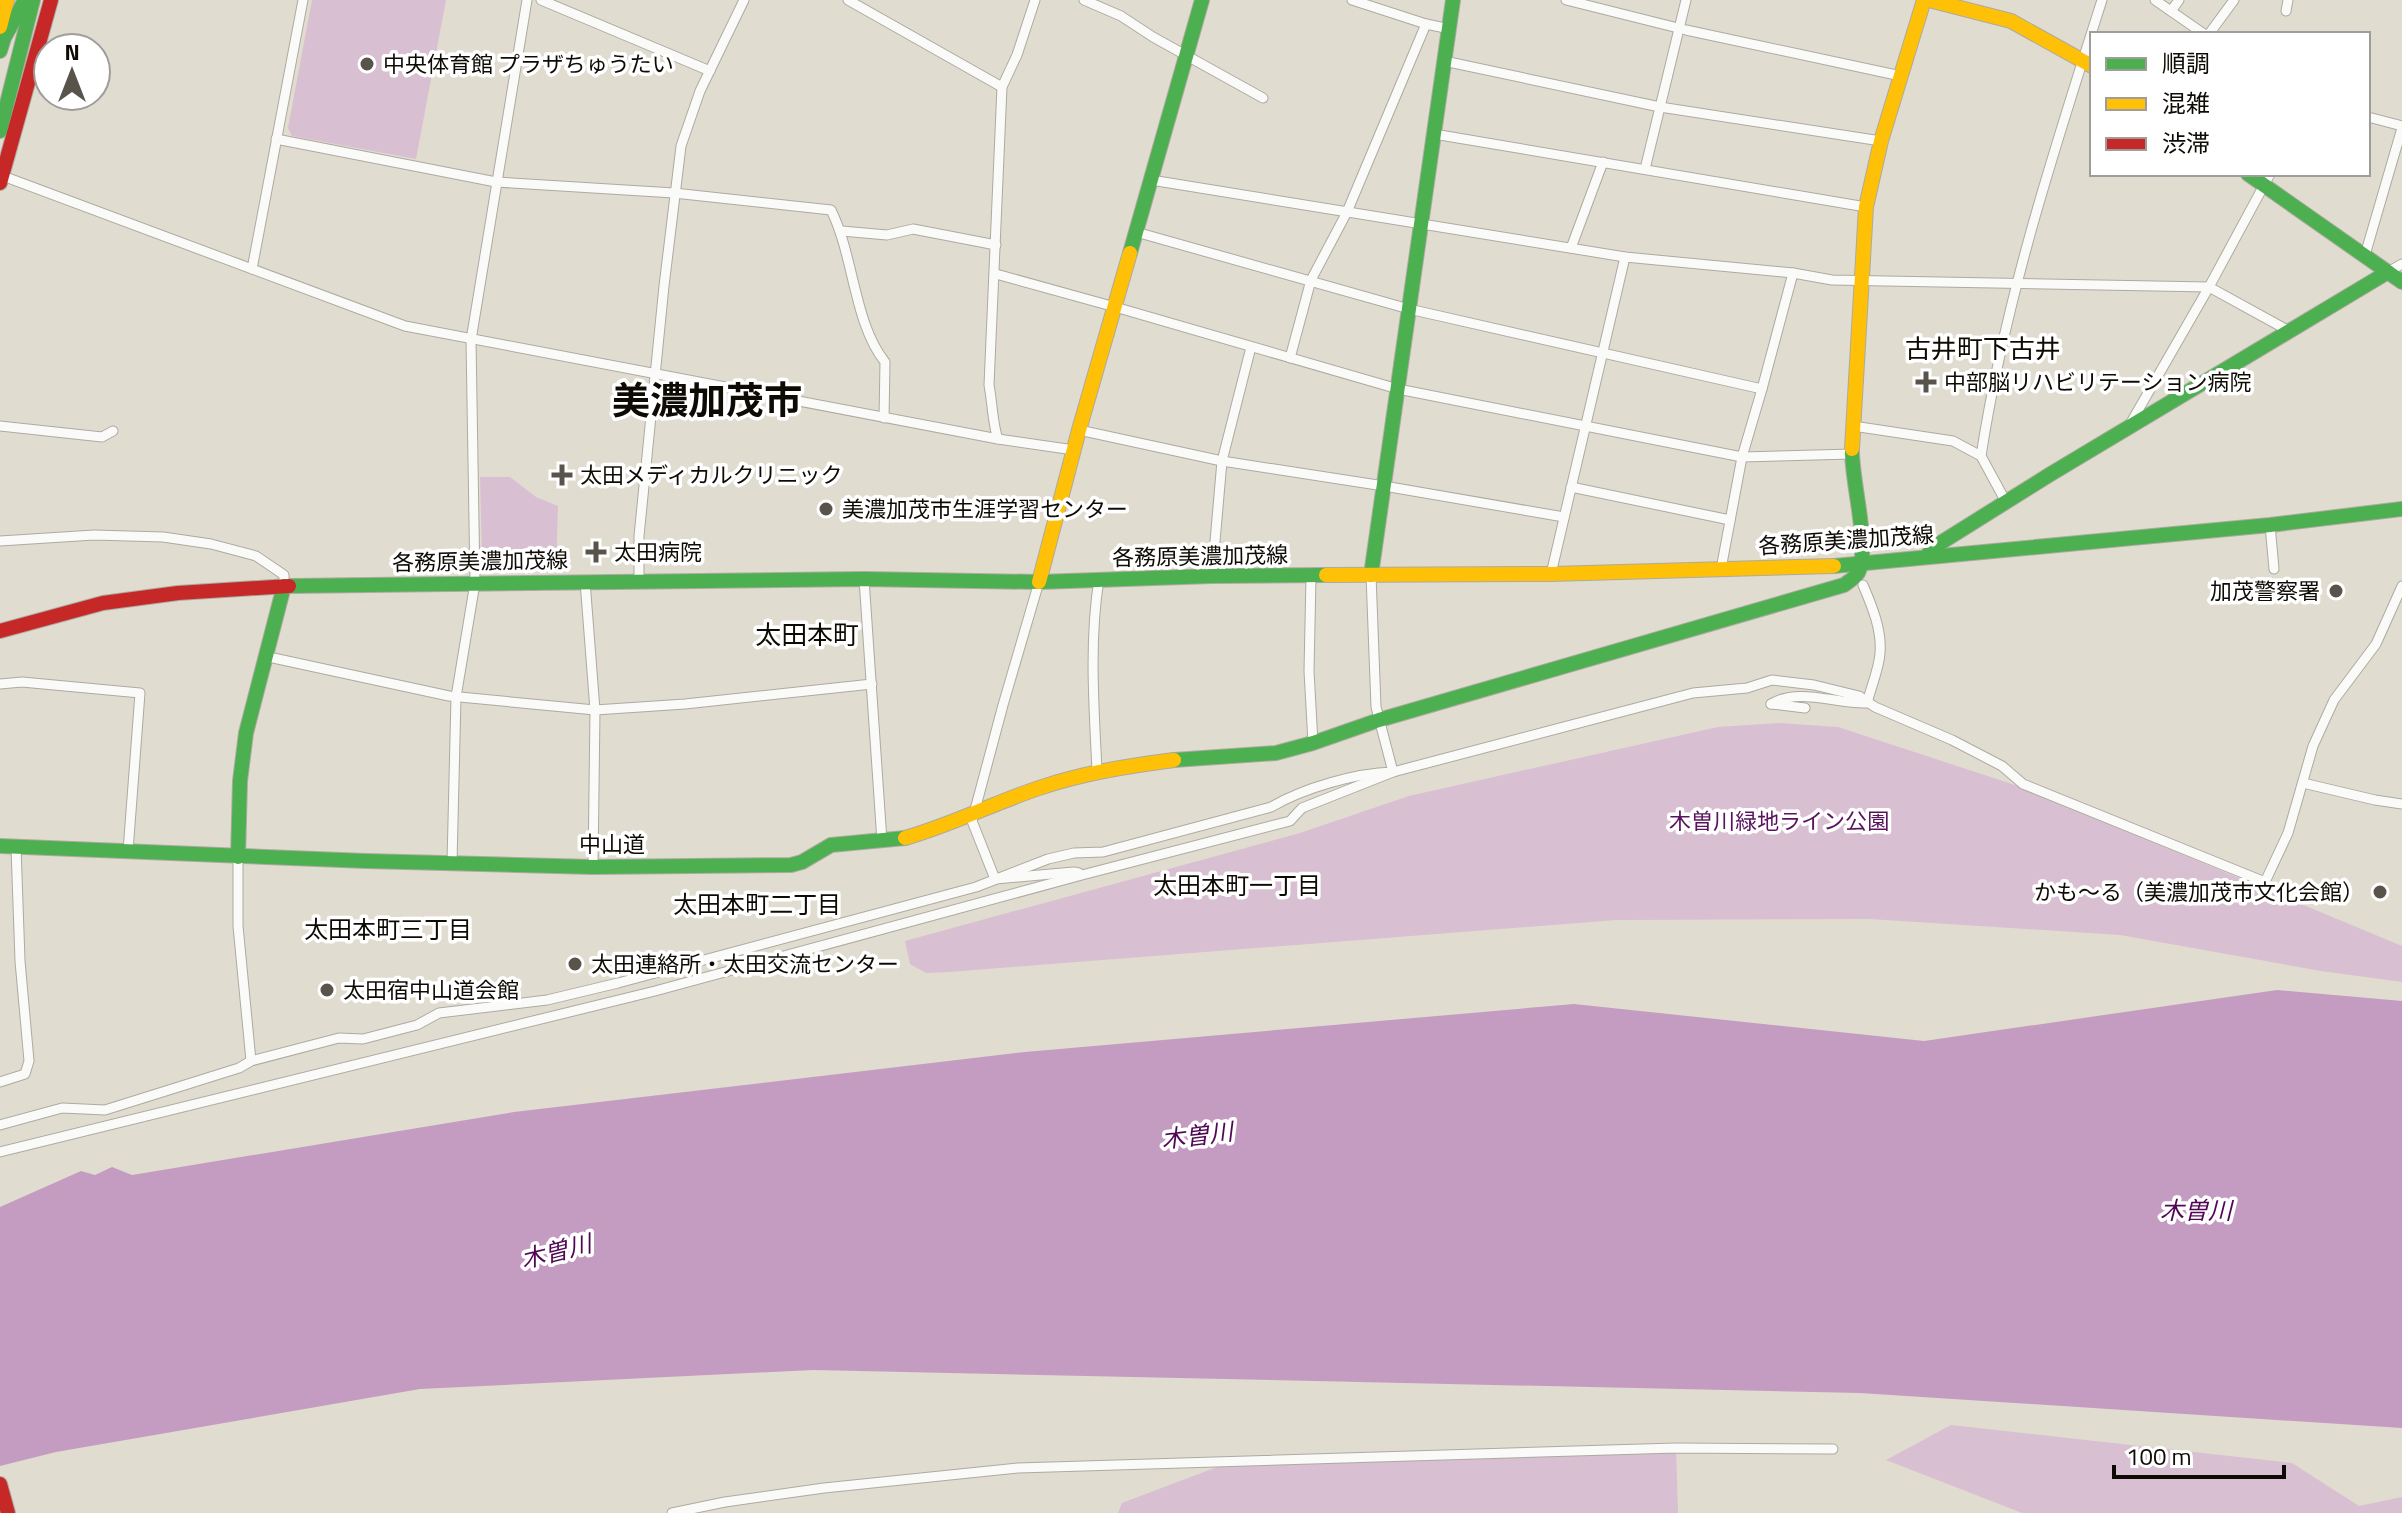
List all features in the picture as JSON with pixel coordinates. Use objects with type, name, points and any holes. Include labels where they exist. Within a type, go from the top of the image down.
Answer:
[{"type":"main road","points":[[0,27],[7,0]]},
{"type":"main road","points":[[0,51],[25,0]]},
{"type":"main road","points":[[0,131],[33,0]]},
{"type":"main road","points":[[0,153],[40,0]]},
{"type":"main road","points":[[1,178],[51,0]]},
{"type":"main road","points":[[1039,582],[1079,430],[1202,0]]},
{"type":"main road","points":[[1371,575],[1453,0]]},
{"type":"main road","points":[[1861,564],[1862,542],[1852,454],[1866,207],[1881,141],[1927,0],[2011,21],[2088,63]]},
{"type":"main road","points":[[2267,180],[2402,282]]},
{"type":"main road","points":[[1926,557],[1934,547],[2006,502],[2388,272]]},
{"type":"main road","name":"各務原美濃加茂線","points":[[0,631],[103,603],[178,593],[284,586],[864,579],[1039,582],[1212,576],[1551,574],[1861,564],[2270,525],[2402,509]]},
{"type":"main road","name":"中山道","points":[[0,846],[238,857],[593,867],[791,865],[805,861],[819,849],[831,845],[905,838],[1038,788],[1097,771],[1191,757],[1276,753],[1313,743],[1379,720],[1844,585],[1857,576],[1861,564]]},
{"type":"main road","points":[[238,857],[246,733],[284,586]]},
{"type":"main road","points":[[0,1484],[8,1513]]},
{"type":"street","points":[[252,269],[303,0]]},
{"type":"street","points":[[452,863],[456,697],[475,583],[471,340],[527,0]]},
{"type":"street","points":[[541,0],[710,71]]},
{"type":"street","points":[[639,582],[639,536],[681,146],[700,91],[744,0]]},
{"type":"street","points":[[848,0],[1002,87]]},
{"type":"street","points":[[998,439],[989,385],[1002,87],[1017,55],[1035,0]]},
{"type":"street","points":[[1084,0],[1121,16],[1263,98]]},
{"type":"street","points":[[1352,0],[1450,29]]},
{"type":"street","points":[[1566,0],[1901,76]]},
{"type":"street","points":[[1645,169],[1686,0]]},
{"type":"street","points":[[2095,32],[2102,0]]},
{"type":"street","points":[[2155,0],[2203,32]]},
{"type":"street","points":[[2171,11],[2179,0]]},
{"type":"street","points":[[2208,32],[2234,0]]},
{"type":"street","points":[[2286,11],[2288,0]]},
{"type":"street","points":[[1290,358],[1311,280],[1347,212],[1426,24]]},
{"type":"street","points":[[1444,61],[1660,107],[1881,141]]},
{"type":"street","points":[[1981,456],[1992,385],[2017,284],[2051,161],[2088,63]]},
{"type":"street","points":[[2365,255],[2402,127],[2370,118]]},
{"type":"street","points":[[1434,134],[1866,207]]},
{"type":"street","points":[[276,139],[496,182],[674,193],[831,210],[842,231],[874,349],[885,362],[884,418]]},
{"type":"street","points":[[1571,248],[1603,162]]},
{"type":"street","points":[[1,178],[405,326],[884,418],[1074,450]]},
{"type":"street","points":[[1151,180],[1625,257],[1793,273],[1832,280],[2209,287],[2291,332]]},
{"type":"street","points":[[2127,429],[2267,180]]},
{"type":"street","points":[[842,231],[887,235],[913,229],[996,245]]},
{"type":"street","points":[[1136,232],[1409,309],[1762,389]]},
{"type":"street","points":[[1551,574],[1625,257]]},
{"type":"street","points":[[2388,272],[2402,264]]},
{"type":"street","points":[[1721,569],[1742,457],[1793,273]]},
{"type":"street","points":[[996,274],[1398,389],[1742,457],[1852,454]]},
{"type":"street","points":[[1212,576],[1222,461],[1251,347]]},
{"type":"street","points":[[0,426],[102,437],[113,431]]},
{"type":"street","points":[[1853,426],[1953,441],[1981,456],[2006,502]]},
{"type":"street","points":[[1079,430],[1222,461],[1564,517]]},
{"type":"street","points":[[1571,487],[1730,520]]},
{"type":"street","points":[[2270,525],[2274,569]]},
{"type":"street","points":[[0,541],[94,535],[163,537],[211,544],[256,556],[284,575],[284,586]]},
{"type":"street","points":[[1371,575],[1376,707],[1393,772]]},
{"type":"street","points":[[1311,577],[1309,671],[1313,743]]},
{"type":"street","points":[[864,579],[882,841]]},
{"type":"street","points":[[1097,771],[1093,616],[1099,579]]},
{"type":"street","points":[[585,581],[595,710],[593,867]]},
{"type":"street","points":[[995,879],[972,821],[1039,582]]},
{"type":"street","points":[[1863,585],[1879,628],[1880,641],[1880,655],[1867,703]]},
{"type":"street","points":[[0,1152],[655,991],[1290,821],[1302,808],[1393,772],[1693,693],[1747,688],[1772,680],[1814,685],[1859,696],[1867,703],[1952,740],[2002,766],[2023,784],[2265,882],[2288,833],[2313,746],[2334,700],[2376,644],[2402,586]]},
{"type":"street","points":[[264,656],[456,697],[595,710],[685,704],[872,684]]},
{"type":"street","points":[[0,684],[22,682],[140,693],[128,851]]},
{"type":"street","points":[[1805,708],[1771,704],[1781,697],[1867,703]]},
{"type":"street","points":[[0,1125],[62,1108],[105,1110],[239,1068],[251,1061],[339,1038],[363,1039],[417,1025],[439,1013],[547,1000],[618,983],[976,887],[1048,859],[1074,853],[1103,852],[1271,807],[1291,796],[1373,773],[1393,772]]},
{"type":"street","points":[[2303,783],[2402,804]]},
{"type":"street","points":[[0,1082],[25,1074],[29,1061],[20,961],[16,847]]},
{"type":"street","points":[[238,857],[238,926],[251,1061]]},
{"type":"street","points":[[995,879],[1074,872],[1082,875]]},
{"type":"street","points":[[672,1513],[824,1488],[1018,1468],[1676,1448],[1833,1449]]},
{"type":"green space","name":"中央体育館 プラザちゅうたい","points":[[312,0],[446,0],[416,159],[292,136],[288,128]]},
{"type":"green space","points":[[480,477],[510,477],[536,497],[558,506],[556,570],[493,570],[482,556]]},
{"type":"green space","name":"木曽川緑地ライン公園","points":[[1779,723],[1838,727],[2018,786],[2402,946],[2402,982],[2321,971],[2120,935],[1870,919],[1616,920],[949,972],[926,973],[910,964],[905,941],[1300,833],[1409,796],[1718,727]]},
{"type":"green space","points":[[1951,1425],[2292,1463],[2359,1506],[2402,1497],[2402,1513],[2022,1513],[1886,1460]]},
{"type":"green space","points":[[1631,1446],[1676,1448],[1678,1513],[1118,1513],[1122,1503],[1233,1461],[1459,1450]]},
{"type":"water","name":"木曽川","points":[[2277,990],[2402,1001],[2402,1428],[1860,1393],[813,1370],[420,1389],[56,1452],[0,1466],[0,1207],[81,1171],[95,1175],[112,1167],[132,1175],[514,1112],[1025,1052],[1574,1004],[1924,1041]]},
{"type":"traffic: fast","points":[[0,51],[25,0]]},
{"type":"traffic: fast","points":[[0,131],[33,0]]},
{"type":"traffic: fast","points":[[1130,253],[1202,0]]},
{"type":"traffic: fast","points":[[1371,575],[1453,0]]},
{"type":"traffic: fast","points":[[2251,176],[2402,282]]},
{"type":"traffic: fast","points":[[1926,557],[1934,547],[2049,475],[2388,272]]},
{"type":"traffic: fast","points":[[1174,760],[1276,753],[1379,720],[1844,585],[1858,573],[1862,547],[1852,449]]},
{"type":"traffic: fast","points":[[1834,566],[2270,525],[2402,509]]},
{"type":"traffic: fast","points":[[289,586],[864,579],[1039,582],[1326,575]]},
{"type":"traffic: fast","points":[[238,857],[240,781],[246,733],[284,586]]},
{"type":"traffic: fast","points":[[0,846],[593,867],[791,865],[831,845],[905,838]]},
{"type":"traffic: slow","points":[[0,27],[7,0]]},
{"type":"traffic: slow","points":[[1852,449],[1866,207],[1881,141],[1924,0]]},
{"type":"traffic: slow","points":[[1929,0],[2011,21],[2090,65]]},
{"type":"traffic: slow","points":[[1039,582],[1130,253]]},
{"type":"traffic: slow","points":[[1326,575],[1551,574],[1834,566]]},
{"type":"traffic: slow","points":[[905,838],[1056,783],[1174,760]]},
{"type":"traffic: jam","points":[[0,183],[51,0]]},
{"type":"traffic: jam","points":[[0,631],[103,603],[178,593],[289,586]]},
{"type":"traffic: jam","points":[[0,1484],[8,1513]]},
{"type":"place","name":"中央体育館 プラザちゅうたい","points":[[367,64]]},
{"type":"place","name":"中部脳リハビリテーション病院","points":[[1926,382]]},
{"type":"place","name":"太田メディカルクリニック","points":[[562,475]]},
{"type":"place","name":"美濃加茂市生涯学習センター","points":[[826,509]]},
{"type":"place","name":"太田病院","points":[[596,552]]},
{"type":"place","name":"加茂警察署","points":[[2336,591]]},
{"type":"place","name":"かも～る（美濃加茂市文化会館）","points":[[2380,892]]},
{"type":"place","name":"太田連絡所・太田交流センター","points":[[575,964]]},
{"type":"place","name":"太田宿中山道会館","points":[[327,990]]},
{"type":"district","name":"古井町下古井","points":[[1983,348]]},
{"type":"district","name":"美濃加茂市","points":[[707,400]]},
{"type":"district","name":"太田本町","points":[[807,634]]},
{"type":"district","name":"太田本町一丁目","points":[[1237,885]]},
{"type":"district","name":"太田本町二丁目","points":[[757,904]]},
{"type":"district","name":"太田本町三丁目","points":[[388,929]]}]
